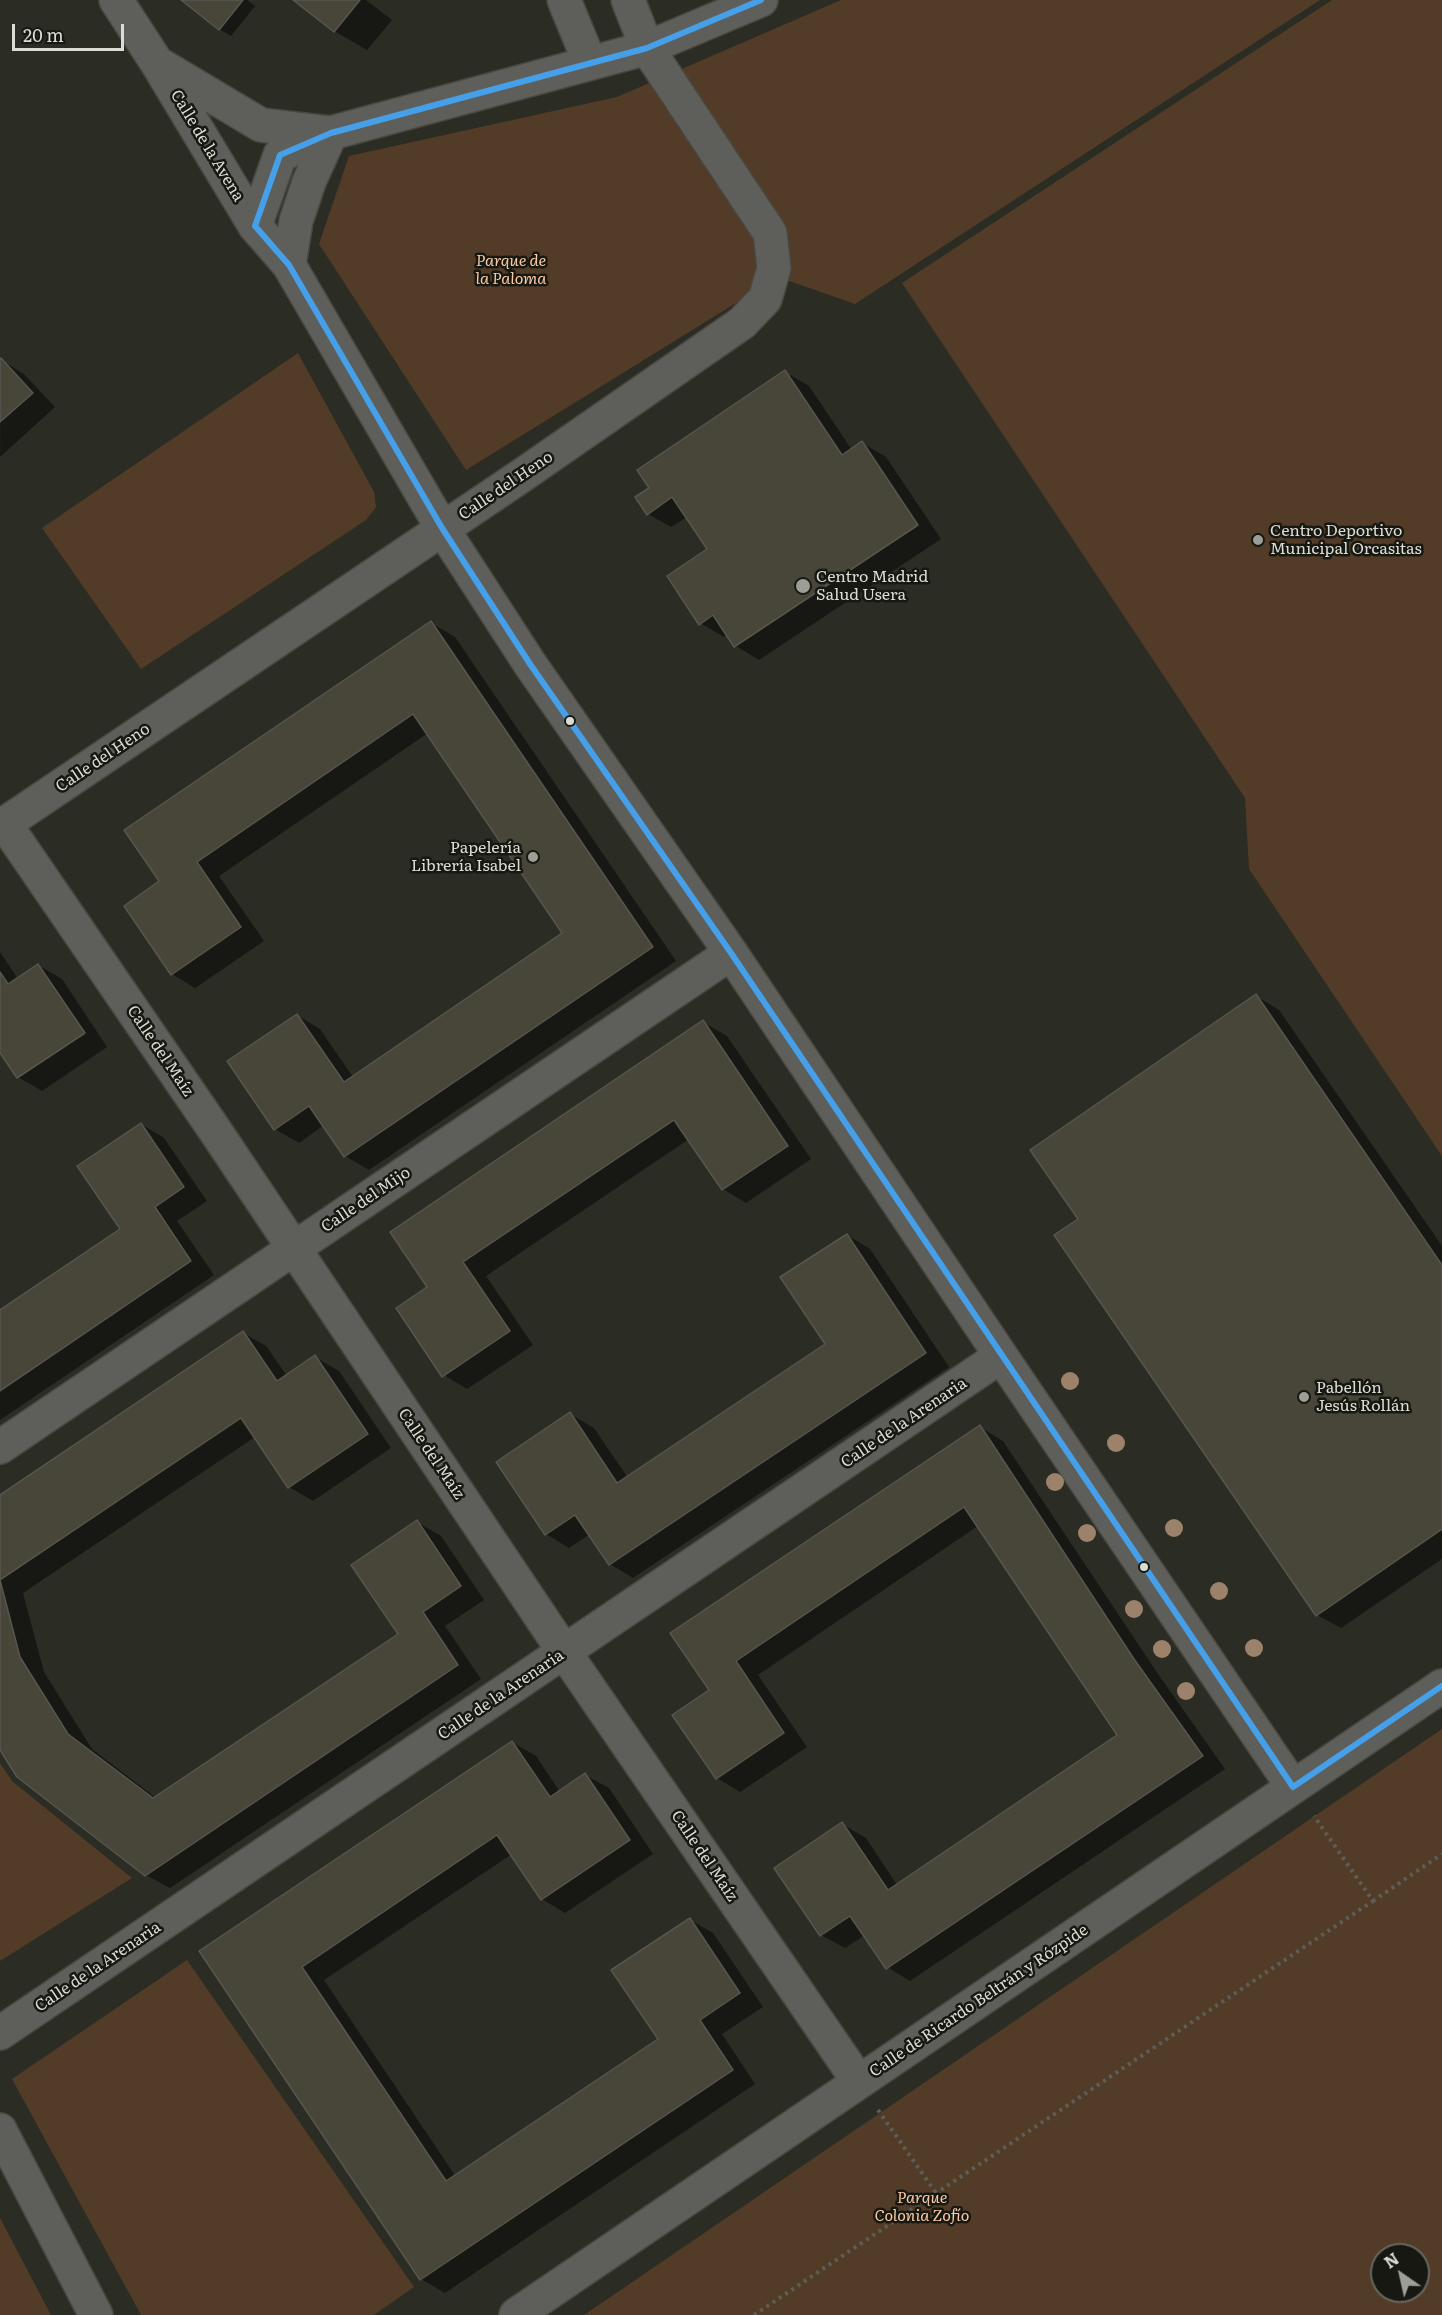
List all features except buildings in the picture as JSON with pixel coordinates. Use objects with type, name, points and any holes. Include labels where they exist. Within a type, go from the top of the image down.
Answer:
[{"type":"street","name":"Calle de la Avena","points":[[116,0],[157,63],[255,226],[289,265],[442,528],[530,664],[731,952],[1001,1356],[1302,1798]]},
{"type":"street","points":[[564,0],[590,63]]},
{"type":"street","name":"Calle del Heno","points":[[2,826],[742,323],[765,298],[774,268],[771,233],[647,48],[628,0]]},
{"type":"street","points":[[255,226],[280,155],[331,133],[647,48],[761,0]]},
{"type":"street","points":[[157,63],[261,125],[331,133]]},
{"type":"street","points":[[289,265],[296,221],[309,183],[331,133]]},
{"type":"street","name":"Calle del Maíz","points":[[2,826],[860,2082]]},
{"type":"street","name":"Calle del Mijo","points":[[0,1447],[731,952]]},
{"type":"street","name":"Calle de la Arenaria","points":[[0,2033],[1001,1356]]},
{"type":"street","name":"Calle de Ricardo Beltrán y Rózpide","points":[[516,2315],[860,2082],[1302,1798],[1442,1686]]},
{"type":"street","points":[[0,2130],[96,2315]]},
{"type":"path","points":[[1302,1798],[1373,1901]]},
{"type":"path","points":[[754,2315],[1442,1854]]},
{"type":"path","points":[[860,2082],[936,2193]]},
{"type":"green space","name":"Parque de la Paloma","points":[[841,0],[1320,0],[855,304],[778,277],[466,470],[319,244],[349,156],[617,97]]},
{"type":"green space","name":"Centro Deportivo Municipal Orcasitas","points":[[1332,0],[1442,0],[1442,1156],[1249,869],[1245,798],[902,283]]},
{"type":"green space","points":[[298,353],[374,492],[376,507],[366,520],[141,669],[42,528]]},
{"type":"green space","name":"Parque Colonia Zofío","points":[[1442,1729],[1442,2315],[584,2315]]},
{"type":"green space","points":[[0,1763],[12,1781],[132,1878],[0,1961]]},
{"type":"green space","points":[[187,1960],[414,2287],[374,2315],[141,2315],[12,2079]]},
{"type":"green space","points":[[0,2218],[51,2315],[0,2315]]},
{"type":"transit line","points":[[761,0],[647,48],[331,133],[280,155],[255,226],[289,265],[442,528],[530,664],[731,953],[1293,1787]]},
{"type":"transit line","points":[[1293,1787],[1442,1686]]},
{"type":"place","name":"Centro Deportivo Municipal Orcasitas","points":[[1258,540]]},
{"type":"place","name":"Centro Madrid Salud Usera","points":[[803,586]]},
{"type":"place","name":"Papelería Librería Isabel","points":[[533,857]]},
{"type":"place","name":"Pabellón Jesús Rollán","points":[[1304,1397]]}]
